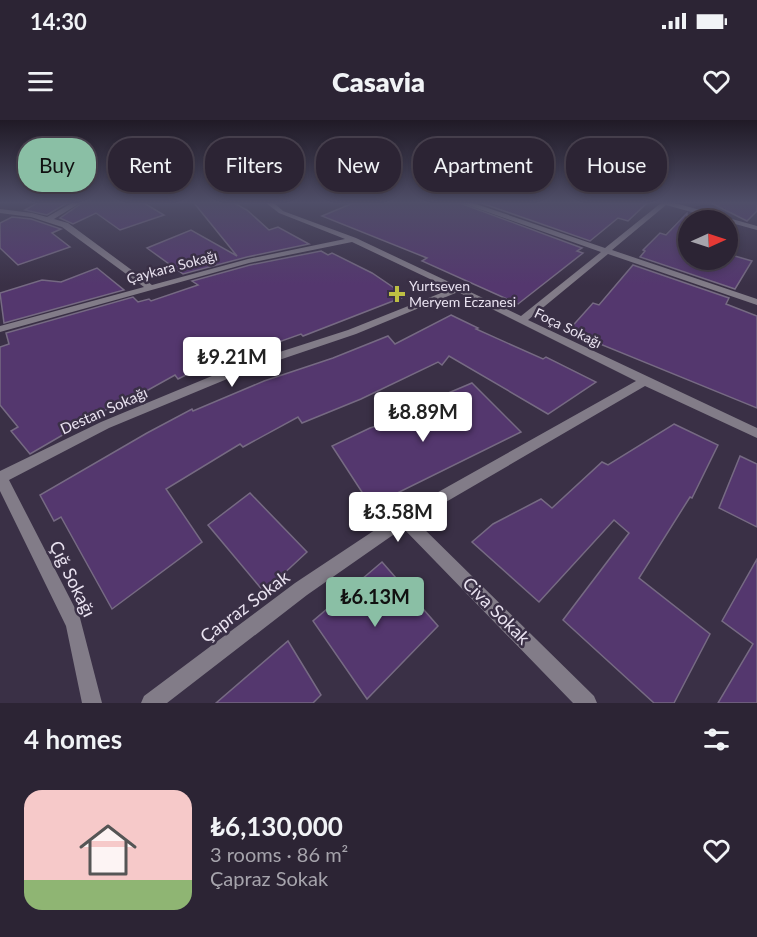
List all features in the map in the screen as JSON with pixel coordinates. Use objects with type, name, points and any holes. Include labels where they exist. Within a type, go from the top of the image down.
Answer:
[{"type":"street","points":[[72,230],[149,286]]},
{"type":"street","name":"Foça Sokağı","points":[[328,230],[459,289],[645,381],[757,432]]},
{"type":"street","points":[[545,230],[757,302]]},
{"type":"street","points":[[522,320],[634,230]]},
{"type":"street","name":"Çaykara Sokağı","points":[[0,328],[248,261],[353,240]]},
{"type":"street","name":"Destan Sokağı","points":[[0,478],[105,425],[240,369],[352,332],[459,289]]},
{"type":"street","name":"Çapraz Sokak","points":[[151,703],[301,589],[404,519],[645,381]]},
{"type":"street","name":"Çığ Sokağı","points":[[0,478],[74,624],[92,703]]},
{"type":"street","name":"Civa Sokak","points":[[404,519],[587,703]]},
{"type":"building","points":[[0,230],[58,230],[52,233],[70,247],[18,265],[0,248]]},
{"type":"building","points":[[191,230],[237,256],[216,230],[284,230],[309,244],[183,274],[147,248]]},
{"type":"building","points":[[358,230],[534,230],[582,248],[577,251],[583,253],[518,304],[422,261],[427,258]]},
{"type":"building","points":[[559,230],[603,230],[590,241]]},
{"type":"building","points":[[671,230],[678,230],[678,270],[640,257],[645,251],[643,250],[660,233],[666,235]]},
{"type":"building","points":[[321,251],[328,255],[332,253],[372,273],[406,296],[303,336],[301,334],[228,360],[224,356],[178,379],[175,375],[123,404],[121,401],[30,454],[11,431],[18,427],[0,405],[0,347],[9,344],[6,333],[133,297],[138,302],[149,299],[151,301],[198,285],[192,281],[250,265]]},
{"type":"building","points":[[738,257],[752,261],[735,289],[679,270],[738,270]]},
{"type":"building","points":[[633,265],[729,298],[726,304],[757,316],[757,408],[568,331],[593,303],[599,305]]},
{"type":"building","points":[[97,268],[124,290],[4,323],[0,293],[42,280],[61,282]]},
{"type":"building","points":[[451,315],[478,328],[476,329],[543,359],[546,357],[596,382],[548,414],[449,356],[442,365],[438,362],[361,399],[302,423],[298,417],[243,447],[240,444],[166,489],[202,542],[112,609],[61,517],[54,521],[40,495],[192,409],[193,411],[264,381],[333,358],[388,336],[395,344]]},
{"type":"building","points":[[472,383],[521,432],[371,506],[332,446],[370,428],[419,412],[415,407]]},
{"type":"building","points":[[674,424],[718,445],[692,498],[690,497],[639,578],[710,634],[674,703],[654,703],[563,620],[629,533],[614,520],[539,602],[472,542],[493,524],[541,499],[552,508],[602,462],[608,465]]},
{"type":"building","points":[[740,456],[757,464],[757,527],[719,508]]},
{"type":"building","points":[[250,493],[307,552],[264,592],[208,525]]},
{"type":"building","points":[[757,559],[757,703],[718,703],[753,644],[722,621]]},
{"type":"building","points":[[382,562],[438,626],[367,699],[313,621]]},
{"type":"building","points":[[288,641],[321,695],[313,703],[216,703]]},
{"type":"place","name":"Yurtseven Meryem Eczanesi","points":[[397,294]]}]
